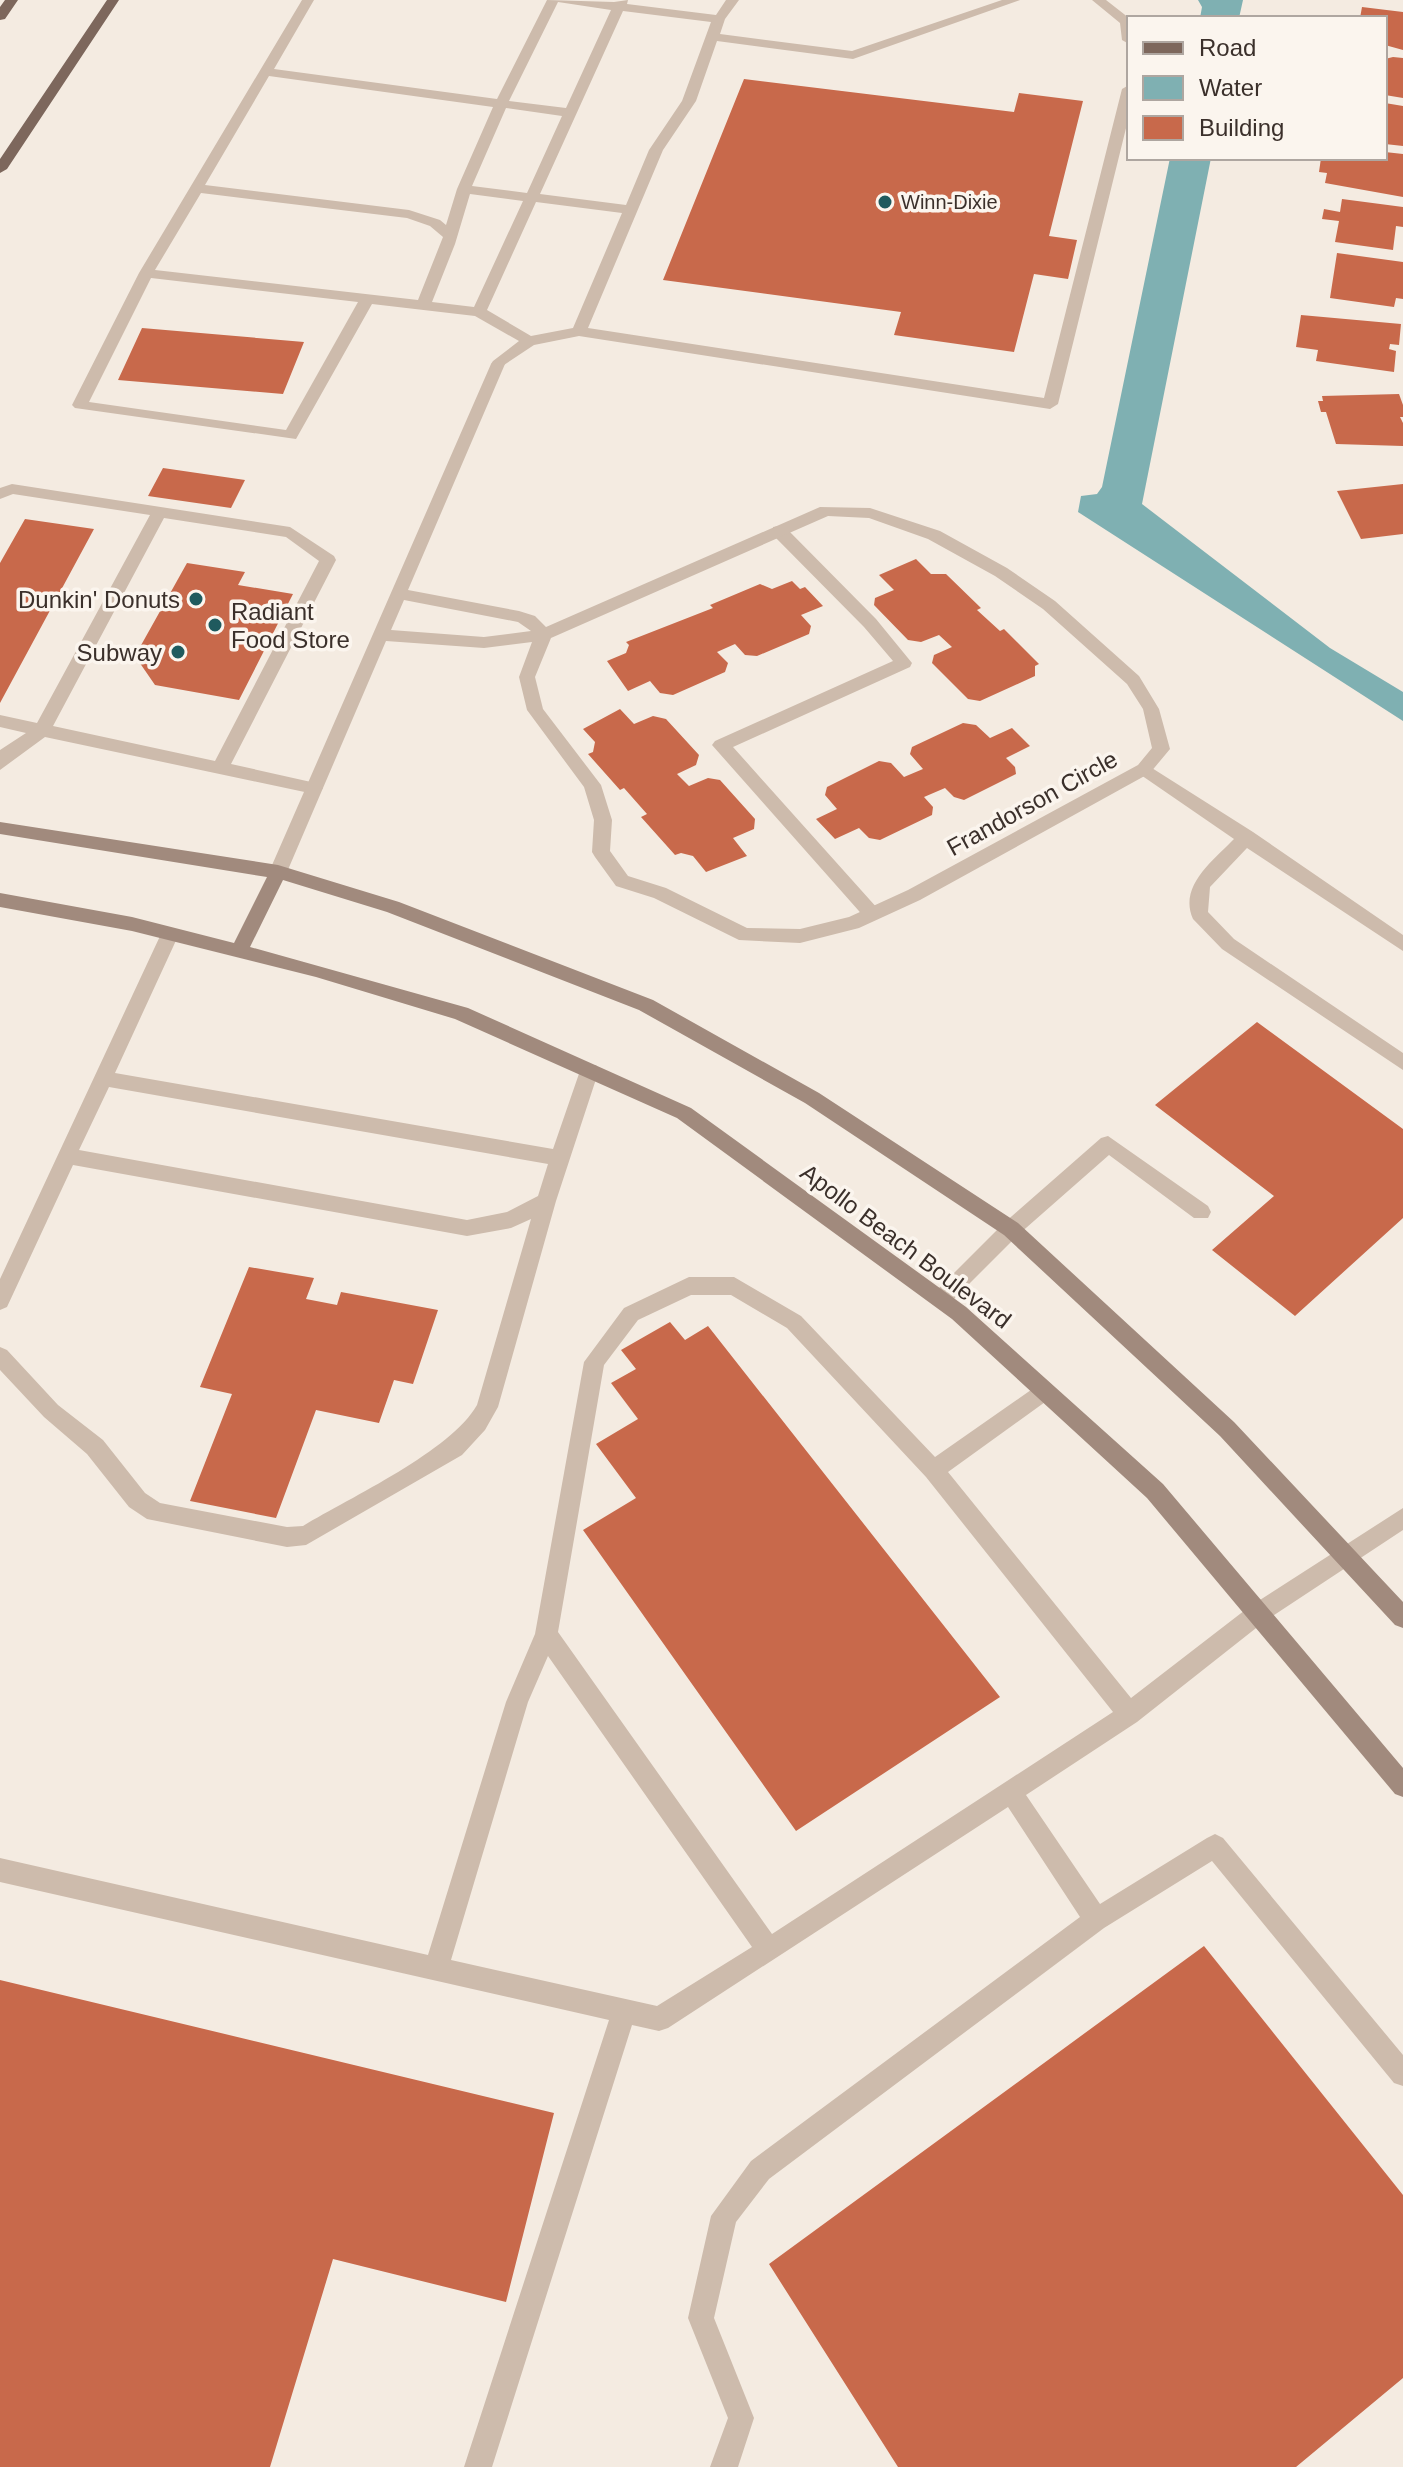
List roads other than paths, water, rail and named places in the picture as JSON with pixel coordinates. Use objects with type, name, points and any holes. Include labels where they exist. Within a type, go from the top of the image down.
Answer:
[{"type":"main road","points":[[0,16],[12,0]]},
{"type":"main road","points":[[0,169],[113,0]]},
{"type":"main road","points":[[0,828],[278,872],[393,907],[646,1005],[812,1098],[1011,1229],[1227,1429],[1403,1618]]},
{"type":"main road","points":[[239,951],[278,872]]},
{"type":"main road","name":"Apollo Beach Boulevard","points":[[0,900],[170,934],[461,1013],[684,1113],[941,1299],[1155,1491],[1403,1786]]},
{"type":"street","points":[[308,0],[146,273],[80,405],[291,436],[368,298]]},
{"type":"street","points":[[424,305],[464,189],[501,104],[553,0]]},
{"type":"street","points":[[563,0],[620,3],[719,19]]},
{"type":"street","points":[[579,331],[656,150],[689,101],[719,19],[733,0]]},
{"type":"street","points":[[714,37],[853,55],[1014,0]]},
{"type":"street","points":[[1098,0],[1126,22],[1127,28]]},
{"type":"street","points":[[479,312],[620,3]]},
{"type":"street","points":[[266,72],[570,113]]},
{"type":"street","points":[[278,872],[498,364],[529,341],[579,331],[1050,404],[1127,97]]},
{"type":"street","points":[[198,188],[409,214],[435,223],[450,236]]},
{"type":"street","points":[[464,189],[630,210]]},
{"type":"street","points":[[146,273],[479,312],[529,341]]},
{"type":"street","points":[[0,494],[12,489],[290,532],[328,560],[220,768]]},
{"type":"street","points":[[0,764],[5,755],[42,730],[160,511]]},
{"type":"street","name":"Frandorson Circle","points":[[382,635],[487,644],[516,642],[544,634],[826,511],[870,513],[934,535],[1001,572],[1049,605],[1133,680],[1151,709],[1161,749],[1144,769],[914,895],[853,923],[800,936],[745,935],[660,893],[622,881],[601,852],[603,820],[592,785],[535,710],[527,677],[544,634]]},
{"type":"street","points":[[779,531],[870,623],[904,663],[721,745],[872,914]]},
{"type":"street","points":[[400,594],[519,617],[529,620],[544,634]]},
{"type":"street","points":[[0,721],[314,788]]},
{"type":"street","points":[[1144,769],[1403,944]]},
{"type":"street","points":[[1247,837],[1201,885],[1199,914],[1228,944],[1403,1063]]},
{"type":"street","points":[[0,1301],[170,934]]},
{"type":"street","points":[[0,1356],[51,1411],[95,1447],[137,1500],[155,1512],[287,1537],[306,1535],[454,1448],[478,1423],[487,1407],[546,1201],[589,1070]]},
{"type":"street","points":[[103,1078],[561,1158]]},
{"type":"street","points":[[941,1299],[1011,1229],[1108,1144],[1201,1212]]},
{"type":"street","points":[[67,1156],[467,1228],[511,1220],[546,1201]]},
{"type":"street","points":[[436,1969],[517,1702],[546,1634],[594,1362],[631,1314],[689,1286],[734,1286],[794,1322],[934,1470],[1129,1714]]},
{"type":"street","points":[[934,1470],[1045,1391]]},
{"type":"street","points":[[0,1870],[659,2019],[1129,1714],[1257,1614],[1403,1518]]},
{"type":"street","points":[[546,1634],[769,1950]]},
{"type":"street","points":[[1011,1792],[1096,1920]]},
{"type":"street","points":[[724,2467],[741,2418],[701,2318],[724,2216],[760,2170],[1096,1920],[1215,1846],[1403,2074]]},
{"type":"street","points":[[478,2467],[624,2011]]},
{"type":"water","points":[[1198,0],[1243,0],[1239,16],[1200,16],[1202,7]]},
{"type":"water","points":[[1170,160],[1211,160],[1142,504],[1330,648],[1403,692],[1403,721],[1078,512],[1081,496],[1097,494],[1102,487]]},
{"type":"place","name":"Winn-Dixie","points":[[885,202]]},
{"type":"place","name":"Dunkin' Donuts","points":[[196,599]]},
{"type":"place","name":"Radiant Food Store","points":[[215,625]]},
{"type":"place","name":"Subway","points":[[178,652]]}]
